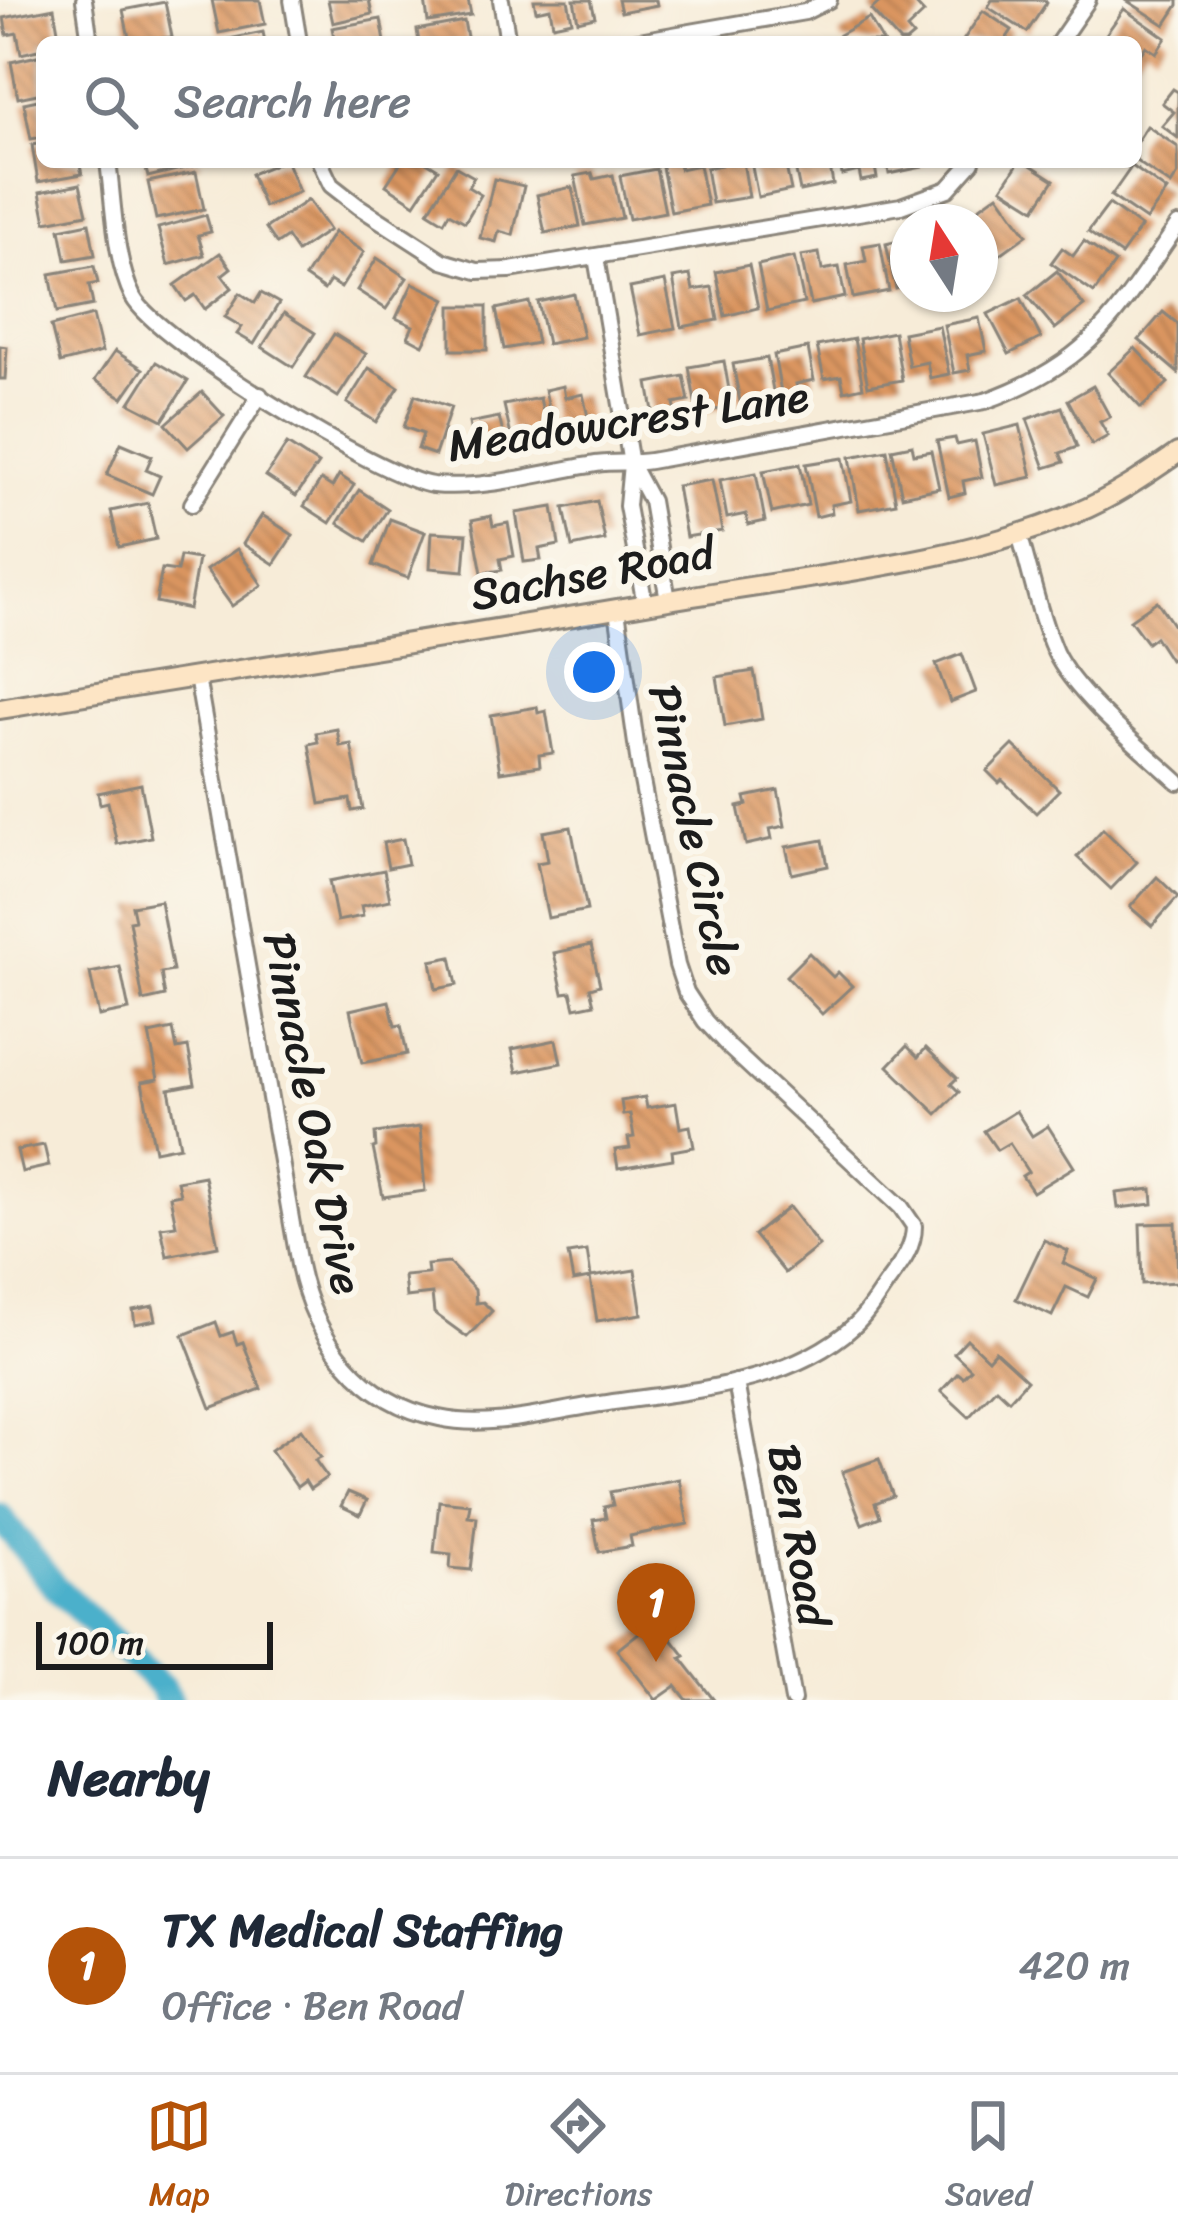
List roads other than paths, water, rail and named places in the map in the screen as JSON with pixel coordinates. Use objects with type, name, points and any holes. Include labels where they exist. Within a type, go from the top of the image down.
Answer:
[{"type":"main road","name":"Sachse Road","points":[[0,709],[907,559],[1019,534],[1079,512],[1136,482],[1178,452]]},
{"type":"street","points":[[84,0],[89,36]]},
{"type":"street","points":[[292,0],[297,36]]},
{"type":"street","points":[[501,0],[507,36]]},
{"type":"street","points":[[667,36],[805,12],[829,0]]},
{"type":"street","points":[[1063,36],[1088,0]]},
{"type":"street","name":"Meadowcrest Lane","points":[[109,168],[122,256],[134,297],[158,326],[260,395],[382,468],[430,484],[460,486],[604,463],[631,464],[985,400],[1028,386],[1072,359],[1110,322],[1178,225]]},
{"type":"street","points":[[323,168],[344,196],[443,261],[477,271],[596,257],[901,206],[948,189],[967,168]]},
{"type":"street","points":[[596,257],[631,464],[627,506],[645,604]]},
{"type":"street","points":[[192,504],[260,395]]},
{"type":"street","points":[[631,464],[651,501],[668,600]]},
{"type":"street","points":[[1019,534],[1052,643],[1066,670],[1178,782]]},
{"type":"street","name":"Pinnacle Circle","points":[[617,610],[667,921],[686,992],[718,1034],[902,1207],[914,1226],[908,1253],[859,1323],[831,1346],[803,1360],[736,1382]]},
{"type":"street","name":"Pinnacle Oak Drive","points":[[197,677],[298,1265],[315,1317],[339,1359],[370,1386],[408,1408],[436,1418],[479,1423],[736,1382]]},
{"type":"street","name":"Ben Road","points":[[736,1382],[793,1700]]},
{"type":"waterway","points":[[0,1517],[54,1586],[162,1687],[169,1700]]},
{"type":"place","name":"TX Medical Staffing","points":[[656,1662]]}]
